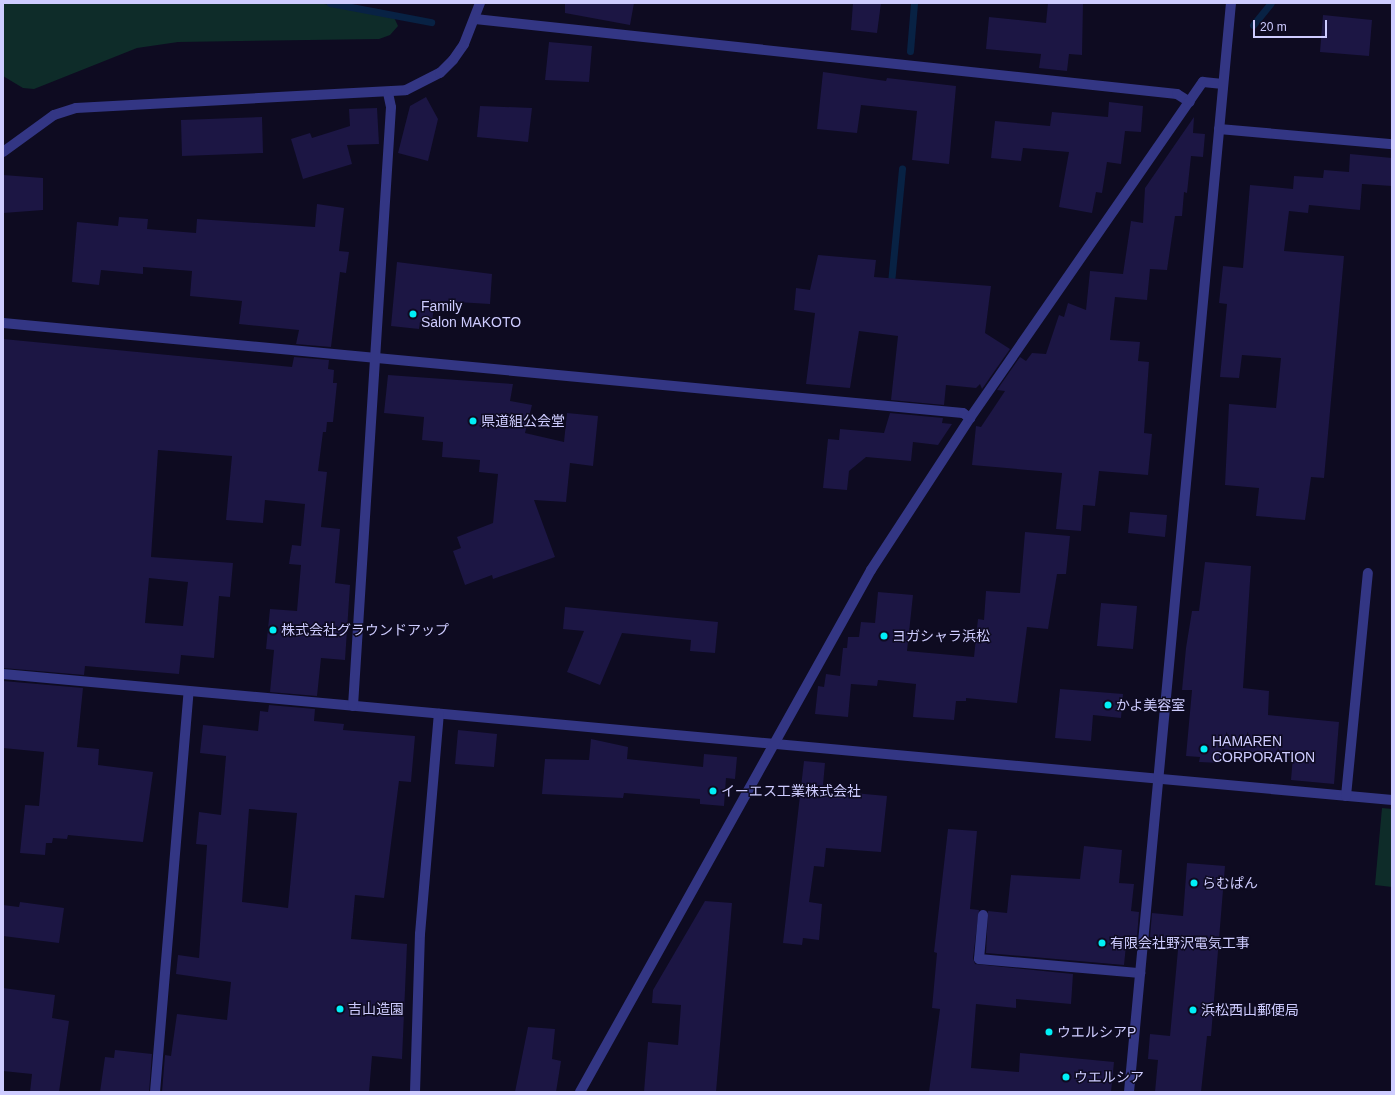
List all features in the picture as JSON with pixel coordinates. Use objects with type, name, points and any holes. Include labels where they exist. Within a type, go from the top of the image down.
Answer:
[{"type":"street","points":[[3,152],[54,115],[76,108],[388,94],[406,90],[440,73],[464,44],[480,3]]},
{"type":"street","points":[[1129,1092],[1157,778],[1231,3]]},
{"type":"street","points":[[475,19],[1178,94],[1190,102]]},
{"type":"street","points":[[580,1092],[776,744],[871,570],[970,418],[1203,82],[1223,84]]},
{"type":"street","points":[[353,706],[390,107],[388,94]]},
{"type":"street","points":[[1219,129],[1392,144]]},
{"type":"street","points":[[3,323],[962,413],[970,418]]},
{"type":"street","points":[[1346,796],[1368,573]]},
{"type":"street","points":[[3,674],[1392,800]]},
{"type":"street","points":[[155,1092],[189,691]]},
{"type":"street","points":[[415,1092],[420,934],[438,714]]},
{"type":"street","points":[[983,915],[979,959],[1140,973]]},
{"type":"green space","points":[[3,3],[313,3],[378,9],[392,13],[398,26],[390,35],[379,39],[178,42],[137,48],[34,89],[23,88],[3,76]]},
{"type":"green space","points":[[1382,808],[1392,809],[1392,887],[1375,885]]},
{"type":"building","points":[[565,3],[634,3],[630,25],[565,13]]},
{"type":"building","points":[[853,3],[881,3],[877,33],[851,30]]},
{"type":"building","points":[[1048,3],[1083,3],[1082,55],[1069,54],[1067,71],[1039,68],[1041,54],[986,49],[989,17],[1046,23]]},
{"type":"building","points":[[1323,15],[1372,20],[1369,56],[1320,52]]},
{"type":"building","points":[[549,42],[592,46],[589,82],[545,80]]},
{"type":"building","points":[[823,72],[886,81],[887,78],[956,86],[949,164],[912,160],[917,111],[861,105],[857,133],[817,129]]},
{"type":"building","points":[[426,97],[438,119],[428,161],[398,153],[410,106]]},
{"type":"building","points":[[1109,102],[1143,106],[1141,132],[1125,131],[1121,164],[1107,162],[1102,193],[1096,192],[1092,213],[1059,207],[1069,152],[1023,148],[1021,161],[991,158],[995,121],[1050,126],[1052,112],[1108,117]]},
{"type":"building","points":[[480,106],[532,108],[528,142],[477,137]]},
{"type":"building","points":[[377,108],[379,144],[347,145],[352,164],[303,179],[291,139],[310,133],[312,138],[350,126],[349,109]]},
{"type":"building","points":[[262,117],[263,153],[182,156],[181,120]]},
{"type":"building","points":[[1194,117],[1193,133],[1205,134],[1203,157],[1191,156],[1187,193],[1184,192],[1182,216],[1175,216],[1167,270],[1150,269],[1147,300],[1115,297],[1110,340],[1140,342],[1138,361],[1149,362],[1144,433],[1152,434],[1148,475],[1099,471],[1095,506],[1083,505],[1081,531],[1056,529],[1062,473],[972,465],[976,426],[981,427],[1005,391],[997,390],[1020,357],[1026,361],[1032,353],[1046,354],[1059,315],[1064,317],[1068,303],[1086,310],[1090,271],[1123,274],[1131,221],[1143,223],[1145,188]]},
{"type":"building","points":[[1350,154],[1392,158],[1392,186],[1362,184],[1360,210],[1309,205],[1308,213],[1289,211],[1284,251],[1344,256],[1324,478],[1311,477],[1305,520],[1256,516],[1259,488],[1225,485],[1229,404],[1276,408],[1281,358],[1242,355],[1239,378],[1220,377],[1227,304],[1219,303],[1223,266],[1243,268],[1250,185],[1293,189],[1294,176],[1323,178],[1324,170],[1349,172]]},
{"type":"building","points":[[3,175],[43,178],[43,210],[3,213]]},
{"type":"building","points":[[317,204],[344,208],[339,251],[349,252],[346,273],[340,272],[331,347],[296,344],[299,330],[239,324],[242,301],[190,296],[192,271],[143,267],[143,274],[101,270],[99,285],[72,282],[77,222],[118,226],[119,217],[148,219],[147,229],[196,233],[197,219],[315,227]]},
{"type":"building","points":[[818,255],[876,260],[874,277],[991,286],[985,333],[1010,349],[982,389],[980,384],[976,388],[946,385],[944,405],[891,400],[898,336],[859,331],[850,388],[806,384],[815,313],[794,310],[796,288],[810,290]]},
{"type":"building","points":[[397,262],[492,274],[490,304],[440,301],[440,305],[434,305],[432,323],[420,322],[419,329],[391,326]]},
{"type":"building","points":[[3,339],[292,367],[294,357],[329,360],[328,369],[334,370],[333,383],[337,383],[333,422],[327,422],[326,432],[323,432],[318,471],[327,472],[321,527],[340,529],[335,583],[350,585],[345,660],[321,658],[317,696],[270,692],[274,650],[266,649],[270,609],[297,611],[301,565],[289,564],[292,545],[301,546],[305,504],[265,500],[263,523],[226,520],[232,456],[158,450],[151,557],[233,563],[230,597],[219,596],[214,658],[181,655],[179,674],[85,666],[84,675],[3,668]],"holes":[[[149,578],[188,582],[183,626],[145,623]]]},
{"type":"building","points":[[388,375],[513,384],[510,401],[532,405],[525,433],[564,442],[567,413],[598,416],[593,466],[570,463],[566,502],[534,500],[555,557],[493,579],[492,575],[465,585],[453,551],[461,548],[457,537],[493,523],[498,474],[479,472],[480,460],[442,457],[443,442],[422,440],[424,417],[384,413]]},
{"type":"building","points":[[890,413],[943,418],[942,423],[952,424],[938,445],[913,442],[911,461],[866,457],[849,471],[847,490],[823,488],[828,439],[839,440],[840,429],[884,433]]},
{"type":"building","points":[[1130,512],[1167,515],[1165,537],[1128,533]]},
{"type":"building","points":[[1025,532],[1070,536],[1066,574],[1057,574],[1048,629],[1027,627],[1017,703],[966,698],[966,701],[956,701],[954,720],[913,717],[916,684],[878,680],[877,686],[851,684],[848,717],[815,714],[818,686],[824,687],[826,674],[840,676],[843,648],[847,648],[848,637],[859,637],[861,622],[875,623],[878,592],[913,595],[907,651],[974,657],[978,619],[984,620],[986,591],[1020,593]]},
{"type":"building","points":[[1205,562],[1251,566],[1243,688],[1269,691],[1268,715],[1339,722],[1334,784],[1291,780],[1293,756],[1222,749],[1221,763],[1199,762],[1200,757],[1186,756],[1192,690],[1182,690],[1186,648],[1192,611],[1199,611]]},
{"type":"building","points":[[1101,603],[1137,606],[1133,649],[1097,646]]},
{"type":"building","points":[[565,607],[718,622],[715,653],[690,651],[691,640],[622,633],[600,685],[567,672],[584,631],[563,629]]},
{"type":"building","points":[[3,681],[83,688],[77,747],[99,749],[98,765],[153,772],[143,842],[68,835],[67,839],[53,838],[52,843],[46,843],[45,855],[20,853],[25,805],[39,806],[44,752],[3,748]]},
{"type":"building","points":[[1060,689],[1123,694],[1121,718],[1093,715],[1091,741],[1055,738]]},
{"type":"building","points":[[269,705],[315,709],[314,721],[344,724],[343,730],[415,736],[411,782],[399,781],[384,898],[355,895],[351,939],[407,944],[402,1059],[372,1056],[369,1092],[162,1092],[165,1055],[171,1056],[177,1014],[227,1020],[231,982],[176,974],[178,955],[199,958],[207,845],[196,844],[199,812],[221,815],[226,756],[200,753],[203,725],[258,731],[260,711],[268,712]],"holes":[[[249,809],[297,813],[288,908],[242,902]]]},
{"type":"building","points":[[458,730],[497,734],[494,767],[455,764]]},
{"type":"building","points":[[591,739],[628,747],[627,759],[703,767],[704,754],[737,757],[735,779],[726,778],[724,806],[700,804],[700,799],[624,793],[623,798],[542,794],[545,759],[589,760]]},
{"type":"building","points":[[804,761],[825,763],[823,785],[832,786],[831,791],[887,796],[881,852],[826,848],[824,867],[814,866],[809,902],[822,904],[819,940],[803,938],[802,945],[783,943]]},
{"type":"building","points":[[948,829],[977,831],[970,909],[979,910],[973,958],[975,964],[1073,974],[1071,1004],[1016,999],[1016,1008],[976,1004],[971,1068],[1019,1072],[1020,1053],[1114,1062],[1111,1092],[929,1092],[940,1009],[932,1008],[937,953],[934,952]]},
{"type":"building","points":[[1084,846],[1122,850],[1119,883],[1134,884],[1131,911],[1139,912],[1137,937],[1127,936],[1124,965],[986,953],[988,911],[1007,913],[1011,875],[1080,879]]},
{"type":"building","points":[[1187,863],[1225,866],[1211,1036],[1207,1036],[1201,1092],[1155,1092],[1158,1060],[1148,1059],[1150,1034],[1170,1036],[1179,939],[1150,937],[1152,913],[1183,916]]},
{"type":"building","points":[[705,901],[732,903],[716,1092],[644,1092],[648,1042],[678,1045],[681,1005],[652,1003],[653,990]]},
{"type":"building","points":[[20,902],[64,908],[59,943],[3,936],[3,905],[19,907]]},
{"type":"building","points":[[3,988],[55,995],[52,1018],[69,1021],[59,1092],[30,1092],[32,1074],[3,1071]]},
{"type":"building","points":[[528,1027],[555,1029],[552,1059],[561,1061],[556,1092],[515,1092]]},
{"type":"building","points":[[115,1050],[152,1054],[149,1092],[100,1092],[105,1057],[114,1058]]},
{"type":"waterway","points":[[330,3],[431,22]]},
{"type":"waterway","points":[[910,51],[914,3]]},
{"type":"waterway","points":[[1253,25],[1271,3]]},
{"type":"waterway","points":[[891,283],[902,169]]},
{"type":"place","name":"Family Salon MAKOTO","points":[[413,314]]},
{"type":"place","name":"県道組公会堂","points":[[473,421]]},
{"type":"place","name":"株式会社グラウンドアップ","points":[[273,630]]},
{"type":"place","name":"ヨガシャラ浜松","points":[[884,636]]},
{"type":"place","name":"かよ美容室","points":[[1108,705]]},
{"type":"place","name":"HAMAREN CORPORATION","points":[[1204,749]]},
{"type":"place","name":"イーエス工業株式会社","points":[[713,791]]},
{"type":"place","name":"らむぱん","points":[[1194,883]]},
{"type":"place","name":"有限会社野沢電気工事","points":[[1102,943]]},
{"type":"place","name":"吉山造園","points":[[340,1009]]},
{"type":"place","name":"浜松西山郵便局","points":[[1193,1010]]},
{"type":"place","name":"ウエルシアP","points":[[1049,1032]]},
{"type":"place","name":"ウエルシア","points":[[1066,1077]]}]
